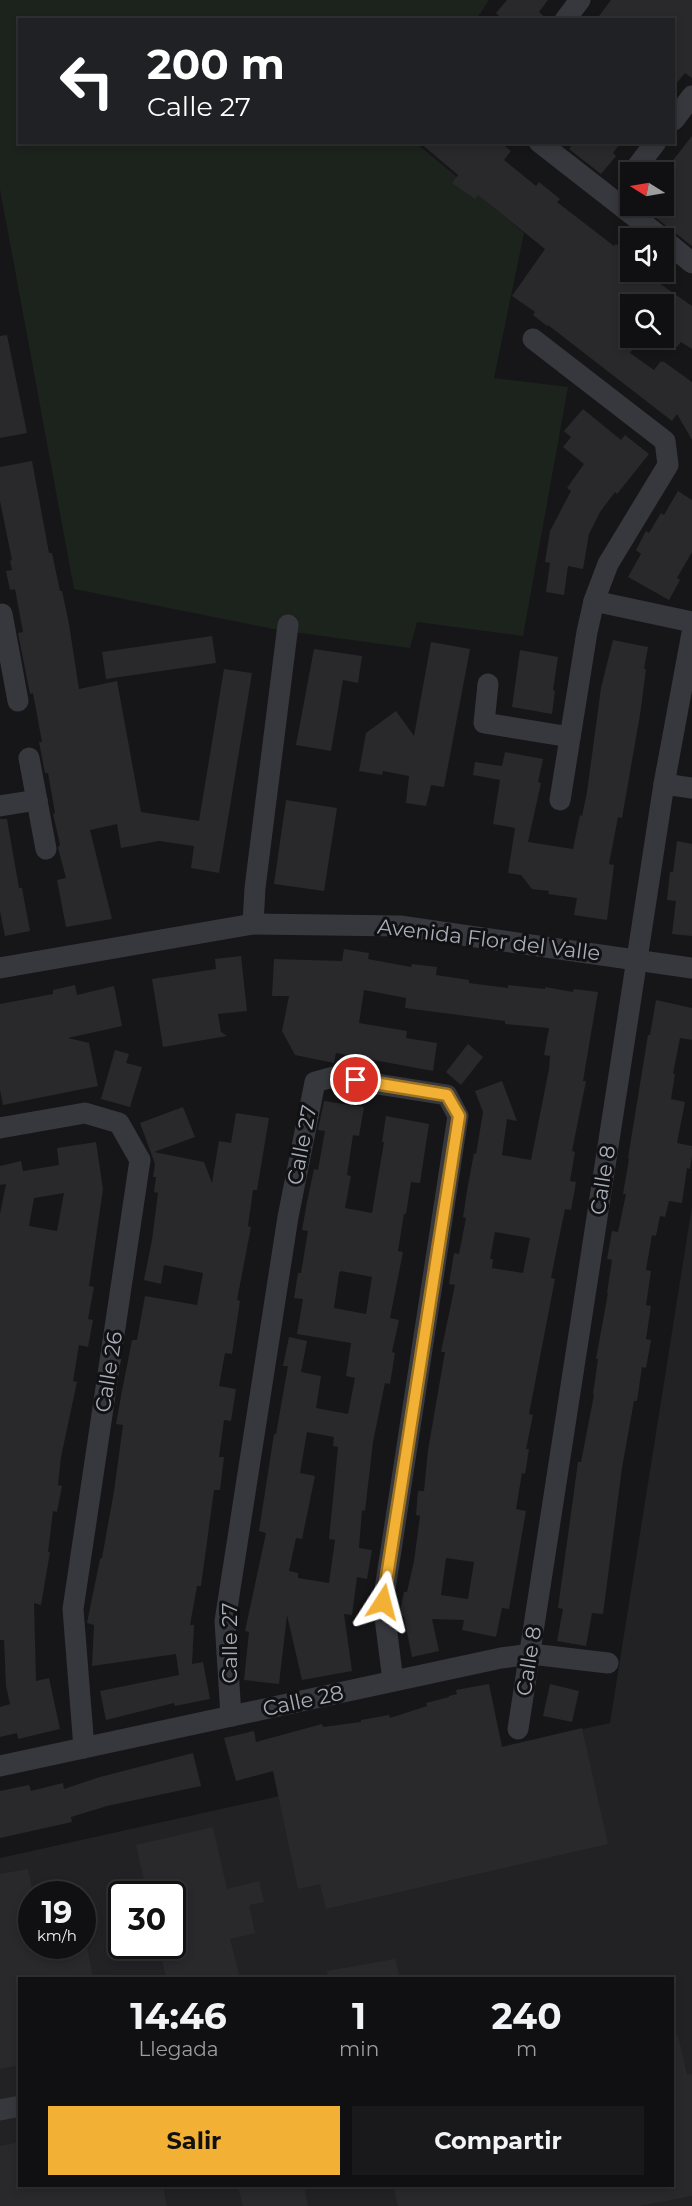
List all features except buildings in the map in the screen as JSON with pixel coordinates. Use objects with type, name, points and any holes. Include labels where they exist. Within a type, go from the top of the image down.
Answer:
[{"type":"street","points":[[566,18],[580,0]]},
{"type":"street","points":[[675,119],[692,96]]},
{"type":"street","points":[[542,144],[648,228]]},
{"type":"street","points":[[641,162],[654,144]]},
{"type":"street","points":[[612,200],[620,189]]},
{"type":"street","points":[[674,248],[692,262]]},
{"type":"street","points":[[533,339],[665,441],[668,465],[608,564],[594,601],[586,632],[560,800]]},
{"type":"street","points":[[594,601],[692,622]]},
{"type":"street","points":[[2,614],[5,654],[18,700]]},
{"type":"street","points":[[253,924],[255,888],[288,625]]},
{"type":"street","name":"Calle 8","points":[[518,1729],[664,784],[692,633]]},
{"type":"street","points":[[488,684],[484,723],[570,737]]},
{"type":"street","points":[[29,758],[46,849]]},
{"type":"street","points":[[664,784],[692,788]]},
{"type":"street","points":[[0,806],[37,800]]},
{"type":"street","name":"Avenida Flor del Valle","points":[[0,968],[253,924],[400,926],[692,968]]},
{"type":"street","name":"Calle 27","points":[[231,1716],[225,1621],[286,1227],[315,1082],[333,1077],[447,1095],[459,1116],[383,1602],[393,1681]]},
{"type":"street","name":"Calle 26","points":[[0,1128],[85,1113],[119,1122],[140,1160],[73,1609],[84,1748]]},
{"type":"street","name":"Calle 28","points":[[0,1766],[501,1658],[531,1654],[608,1663]]},
{"type":"street","points":[[0,2110],[18,2106]]},
{"type":"shaded area","points":[[0,0],[489,0],[477,18],[18,18],[18,144],[417,144],[524,233],[494,378],[568,387],[523,636],[417,622],[410,648],[279,630],[74,589],[0,189]]},
{"type":"shaded area","points":[[692,1206],[692,2206],[0,2206],[0,1858],[610,1723]]},
{"type":"route","points":[[356,1080],[447,1095],[459,1116],[383,1602]]}]
